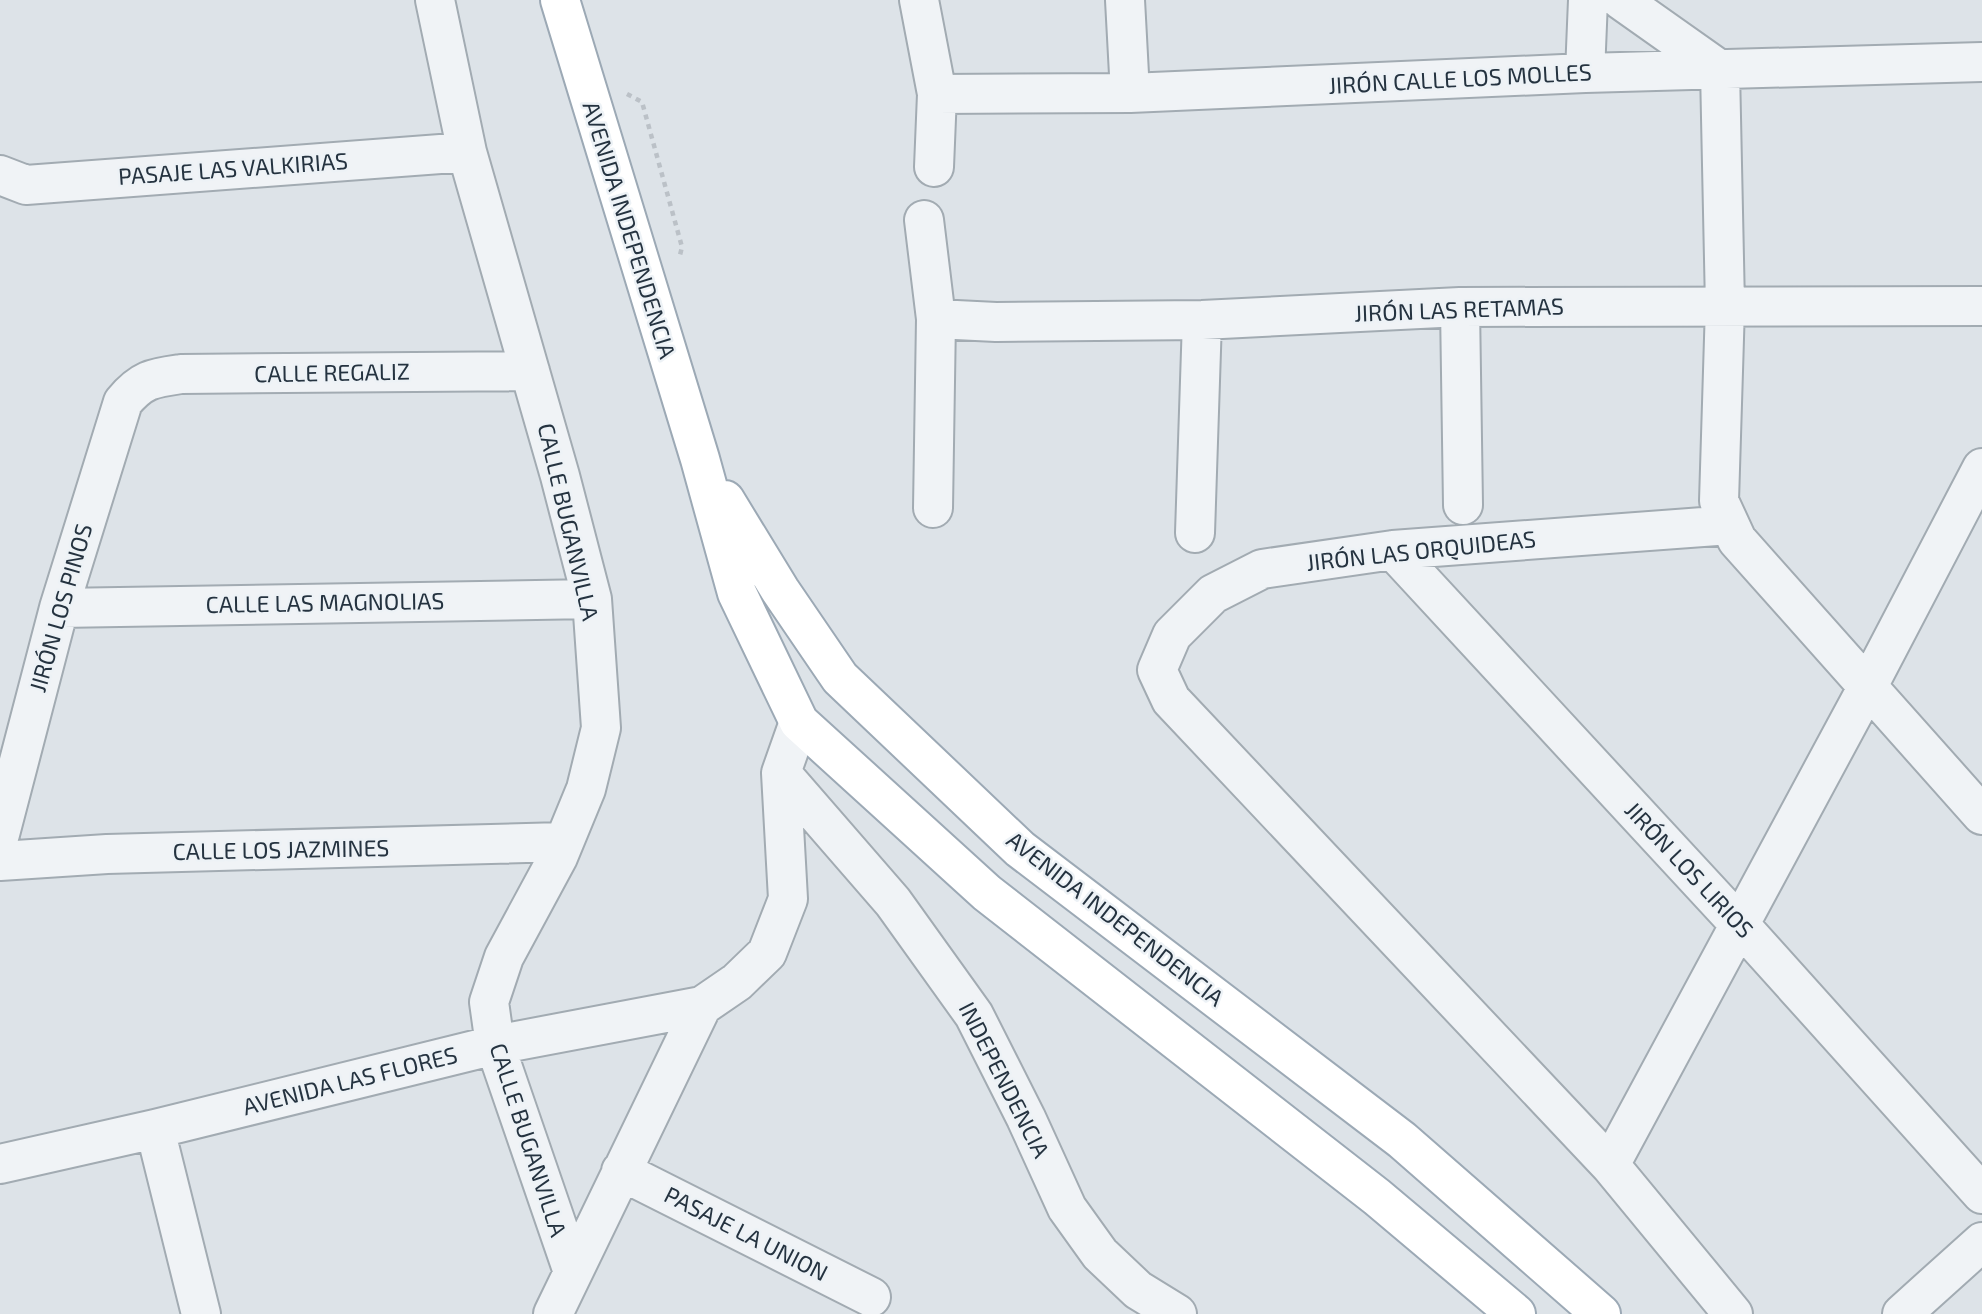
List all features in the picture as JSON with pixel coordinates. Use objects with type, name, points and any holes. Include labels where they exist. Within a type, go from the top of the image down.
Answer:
[{"type":"main road","name":"AVENIDA INDEPENDENCIA","points":[[560,0],[700,459],[737,593],[799,722],[988,893],[1377,1197],[1516,1314]]},
{"type":"main road","name":"AVENIDA INDEPENDENCIA","points":[[700,459],[840,678],[870,707],[1020,849],[1402,1140],[1601,1314]]},
{"type":"street","name":"CALLE BUGANVILLA","points":[[435,0],[467,152],[561,476],[592,599],[601,728],[586,789],[558,858],[504,957],[489,1002],[495,1045],[573,1272]]},
{"type":"street","points":[[919,0],[937,94],[934,167]]},
{"type":"street","points":[[1125,0],[1130,93]]},
{"type":"street","points":[[1585,73],[1588,0]]},
{"type":"street","points":[[1621,0],[1720,70],[1724,306],[1719,501],[1737,540],[1982,815]]},
{"type":"street","name":"JIRÓN CALLE LOS MOLLES","points":[[937,94],[1130,93],[1585,73],[1982,62]]},
{"type":"street","name":"PASAJE LAS VALKIRIAS","points":[[0,175],[26,185],[467,152]]},
{"type":"street","points":[[924,220],[936,319],[933,508]]},
{"type":"street","name":"JIRÓN LAS RETAMAS","points":[[936,319],[996,322],[1202,320],[1460,307],[1982,306]]},
{"type":"street","points":[[1460,307],[1463,505]]},
{"type":"street","points":[[1195,533],[1202,320]]},
{"type":"street","name":"CALLE REGALIZ","points":[[136,386],[155,378],[181,374],[530,371]]},
{"type":"street","name":"JIRÓN LOS PINOS","points":[[0,834],[59,608],[123,402],[136,386]]},
{"type":"street","points":[[1733,1314],[1611,1165],[1982,468]]},
{"type":"street","name":"JIRÓN LAS ORQUIDEAS","points":[[1611,1165],[1171,700],[1157,670],[1172,635],[1213,594],[1262,569],[1393,550],[1730,525]]},
{"type":"street","name":"JIRÓN LOS LIRIOS","points":[[1393,550],[1740,925],[1982,1194]]},
{"type":"street","name":"CALLE LAS MAGNOLIAS","points":[[59,608],[592,599]]},
{"type":"street","points":[[553,1314],[702,1006],[737,982],[767,953],[788,899],[781,773],[799,722]]},
{"type":"street","name":"INDEPENDENCIA","points":[[781,773],[893,902],[974,1015],[1026,1118],[1067,1208],[1100,1254],[1138,1290],[1177,1314]]},
{"type":"street","name":"CALLE LOS JAZMINES","points":[[0,861],[107,854],[563,842]]},
{"type":"street","name":"AVENIDA LAS FLORES","points":[[0,1164],[155,1129],[495,1045],[702,1006]]},
{"type":"street","points":[[155,1129],[201,1314]]},
{"type":"street","name":"PASAJE LA UNION","points":[[621,1171],[871,1297]]},
{"type":"street","points":[[1902,1314],[1982,1242]]}]
